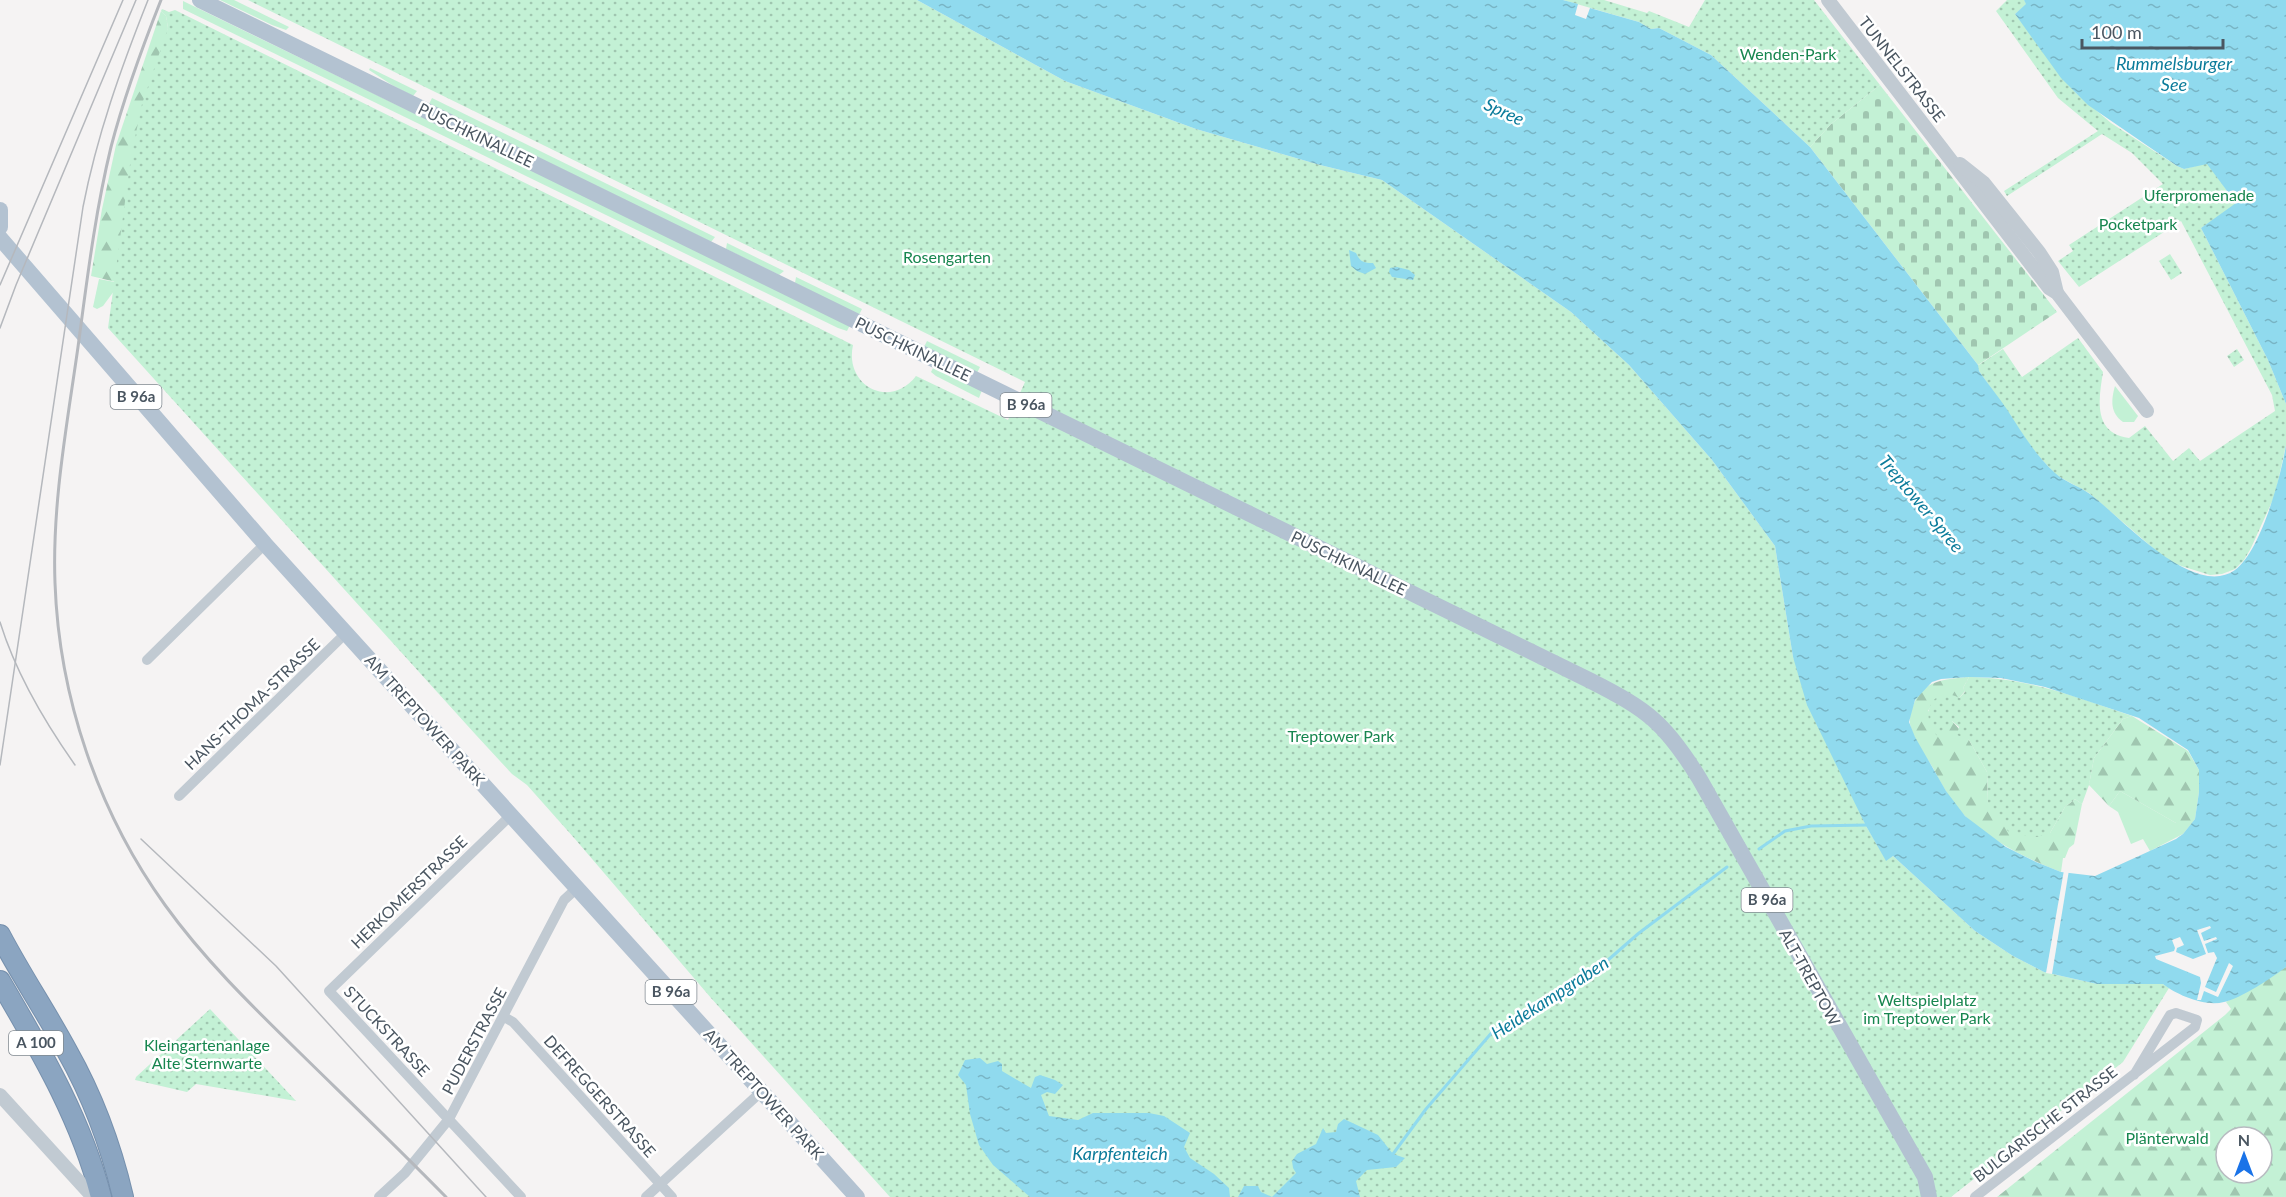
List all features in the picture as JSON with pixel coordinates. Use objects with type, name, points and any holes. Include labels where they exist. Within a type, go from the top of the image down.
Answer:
[{"type":"highway","name":"A 100","points":[[0,935],[25,982],[68,1051],[92,1100],[107,1139],[123,1197]]},
{"type":"highway","name":"A 100","points":[[0,981],[47,1062],[69,1107],[93,1194]]},
{"type":"main road","name":"PUSCHKINALLEE","points":[[200,0],[1625,699]]},
{"type":"main road","points":[[0,210],[0,227]]},
{"type":"main road","name":"AM TREPTOWER PARK","points":[[0,238],[265,544],[857,1197]]},
{"type":"main road","name":"ALT-TREPTOW","points":[[1625,699],[1654,718],[1680,746],[1924,1177],[1929,1197]]},
{"type":"street","name":"TUNNELSTRASSE","points":[[1828,0],[1951,158],[1984,183],[2039,252],[2052,272],[2057,293],[2147,411]]},
{"type":"street","points":[[147,660],[265,544]]},
{"type":"street","name":"HANS-THOMA-STRASSE","points":[[179,796],[346,633]]},
{"type":"street","name":"HERKOMERSTRASSE","points":[[329,991],[511,815]]},
{"type":"street","name":"PUDERSTRASSE","points":[[379,1197],[405,1173],[449,1119],[564,900],[577,888]]},
{"type":"street","name":"STUCKSTRASSE","points":[[329,991],[521,1197]]},
{"type":"street","name":"BULGARISCHE STRASSE","points":[[1975,1197],[2134,1075],[2195,1027],[2197,1020],[2176,1013],[2170,1015],[2134,1075]]},
{"type":"street","name":"DEFREGGERSTRASSE","points":[[504,1017],[513,1022],[672,1197]]},
{"type":"street","points":[[646,1197],[761,1092]]},
{"type":"street","points":[[0,1095],[93,1194]]},
{"type":"street","name":"ALT-TREPTOW","points":[[1924,1177],[1937,1197]]},
{"type":"green space","points":[[220,0],[234,0],[289,27],[286,30],[272,25]]},
{"type":"green space","name":"Treptower Park","points":[[248,0],[917,0],[1065,81],[1196,129],[1320,165],[1382,180],[1571,312],[1629,365],[1712,460],[1775,546],[1793,657],[1866,826],[1886,860],[1893,856],[1975,931],[2013,956],[2044,972],[2097,984],[2163,984],[2169,988],[2123,1062],[1951,1197],[890,1197],[711,998],[527,785],[512,774],[476,735],[108,328],[131,157],[142,104],[168,28],[166,16],[161,11],[162,9],[169,12],[175,10],[853,345],[852,359],[855,372],[871,389],[882,392],[894,391],[905,386],[916,376],[1008,420],[1025,382]]},
{"type":"green space","name":"Wenden-Park","points":[[1563,0],[1604,0],[1647,13],[1649,11],[1689,27],[1705,0],[1814,0],[1880,85],[1831,124],[1810,147],[1711,55],[1659,28],[1651,29],[1639,22]]},
{"type":"green space","points":[[2007,0],[2024,0],[2027,4],[2015,14],[2076,93],[2111,123],[2177,166],[2184,169],[2207,163],[2237,204],[2201,228],[2268,360],[2286,404],[2286,445],[2275,495],[2251,548],[2235,569],[2222,574],[2210,575],[2175,564],[2161,555],[2089,493],[2056,475],[2034,451],[1979,371],[1977,366],[2003,349],[2022,377],[2078,338],[2103,372],[2100,403],[2103,422],[2117,435],[2129,438],[2145,426],[2173,461],[2189,448],[2200,461],[2275,411],[2272,395],[2181,221],[2079,287],[2058,261],[2073,251],[2069,245],[2163,184],[2132,153],[2102,134],[2007,196],[2004,191],[2098,131],[2058,98],[1996,11]]},
{"type":"green space","points":[[183,1],[850,325],[847,331],[838,328],[183,9]]},
{"type":"green space","points":[[161,11],[166,16],[168,28],[120,283],[91,276],[116,145]]},
{"type":"green space","points":[[370,68],[417,91],[413,96],[392,85],[369,70]]},
{"type":"green space","points":[[1880,85],[2057,312],[1978,365],[1810,147],[1831,124]]},
{"type":"green space","points":[[432,98],[715,237],[711,242],[429,104]]},
{"type":"green space","points":[[727,243],[784,271],[779,275],[726,249]]},
{"type":"green space","points":[[2170,254],[2182,273],[2171,280],[2159,261]]},
{"type":"green space","points":[[796,277],[862,309],[859,315],[795,283]]},
{"type":"green space","points":[[99,279],[120,283],[103,306],[97,309],[93,307]]},
{"type":"green space","points":[[927,341],[980,367],[977,373],[924,347]]},
{"type":"green space","points":[[2237,349],[2244,360],[2234,367],[2227,356]]},
{"type":"green space","points":[[934,366],[982,390],[979,398],[936,376],[931,372]]},
{"type":"green space","points":[[2115,386],[2138,416],[2134,422],[2123,422],[2116,415],[2112,401]]},
{"type":"green space","points":[[1969,677],[1963,688],[1965,691],[1959,698],[1934,701],[1928,711],[1952,721],[1969,740],[1987,772],[1988,803],[2050,833],[2065,807],[2075,799],[2082,804],[2074,844],[2063,858],[2061,872],[2011,849],[1966,817],[1948,794],[1914,735],[1910,715],[1922,691],[1943,680]]},
{"type":"green space","points":[[1969,677],[2032,685],[2132,716],[2123,719],[2094,758],[2089,785],[2082,804],[2075,799],[2065,807],[2050,833],[2037,837],[2010,834],[1988,803],[1987,772],[1969,740],[1957,735],[1959,727],[1952,721],[1940,739],[1933,730],[1929,720],[1931,704],[1942,695],[1950,694],[1959,698],[1965,692],[1963,688]]},
{"type":"green space","points":[[2132,716],[2188,751],[2199,770],[2199,792],[2195,819],[2192,823],[2176,823],[2120,791],[2109,806],[2089,785],[2094,758],[2123,719]]},
{"type":"green space","points":[[2120,791],[2176,823],[2192,823],[2183,834],[2150,851],[2143,839],[2131,844],[2118,812],[2109,806]]},
{"type":"green space","name":"Plänterwald","points":[[2286,967],[2286,1197],[1997,1197],[2225,1015],[2231,1009],[2226,1002]]},
{"type":"green space","name":"Kleingartenanlage Alte Sternwarte","points":[[210,1009],[296,1101],[196,1084],[187,1092],[135,1080]]},
{"type":"water","points":[[917,0],[1563,0],[1578,4],[1575,15],[1586,19],[1590,8],[1639,22],[1651,29],[1659,28],[1711,55],[1810,147],[1978,365],[1979,371],[2041,458],[2059,476],[2090,494],[2158,552],[2199,574],[2218,576],[2235,570],[2253,547],[2261,530],[2275,493],[2286,445],[2286,967],[2239,997],[2224,1002],[2208,1003],[2183,996],[2163,984],[2097,984],[2044,972],[2013,956],[1975,931],[1893,856],[1886,861],[1866,826],[1807,705],[1793,657],[1775,546],[1712,460],[1629,365],[1571,312],[1382,180],[1320,165],[1196,129],[1065,81]],"holes":[[[1969,677],[2001,678],[2045,687],[2139,718],[2188,750],[2199,770],[2195,819],[2176,839],[2095,876],[2061,872],[2006,847],[1965,816],[1946,791],[1915,737],[1909,722],[1915,700],[1932,682]]]},
{"type":"water","name":"Rummelsburger See","points":[[2024,0],[2286,0],[2286,404],[2268,360],[2201,228],[2236,203],[2207,164],[2184,169],[2177,166],[2088,105],[2061,78],[2015,14],[2026,4]]},
{"type":"water","points":[[1349,250],[1356,253],[1363,261],[1373,263],[1376,268],[1365,274],[1357,271],[1351,266]]},
{"type":"water","points":[[1390,268],[1409,270],[1415,275],[1413,280],[1392,277],[1389,272]]},
{"type":"water","name":"Karpfenteich","points":[[980,1058],[987,1064],[998,1061],[1002,1064],[1002,1071],[1031,1088],[1035,1077],[1040,1075],[1063,1085],[1055,1094],[1047,1092],[1041,1095],[1049,1116],[1078,1120],[1093,1113],[1149,1113],[1164,1116],[1190,1133],[1184,1147],[1190,1158],[1214,1174],[1229,1188],[1230,1197],[1030,1197],[993,1165],[979,1145],[970,1114],[966,1085],[958,1075],[965,1060]]},
{"type":"water","points":[[1344,1119],[1378,1135],[1393,1154],[1405,1158],[1396,1167],[1367,1170],[1356,1181],[1360,1197],[1272,1197],[1296,1173],[1292,1161],[1297,1154],[1316,1144],[1323,1128],[1326,1133],[1336,1132],[1338,1124]]},
{"type":"water","points":[[1244,1186],[1258,1186],[1261,1192],[1272,1197],[1238,1197]]},
{"type":"pier","points":[[2064,870],[2069,870],[2052,974],[2046,973]]},
{"type":"pier","points":[[2210,926],[2211,928],[2201,933],[2204,941],[2216,937],[2217,939],[2205,944],[2208,953],[2214,952],[2217,958],[2205,987],[2216,992],[2229,963],[2233,966],[2218,997],[2204,991],[2201,1000],[2197,1000],[2200,977],[2156,959],[2155,956],[2174,951],[2172,940],[2180,937],[2184,945],[2177,948],[2176,952],[2193,959],[2206,954],[2197,930]]},
{"type":"waterway","name":"Heidekampgraben","points":[[1759,849],[1785,831],[1811,826],[1868,825]]},
{"type":"waterway","name":"Heidekampgraben","points":[[1390,1155],[1494,1030],[1592,974],[1639,933],[1727,867]]},
{"type":"tram line","points":[[0,285],[123,0]]},
{"type":"tram line","points":[[0,328],[136,0]]},
{"type":"tram line","points":[[0,765],[83,207],[95,154],[111,102],[148,0]]},
{"type":"tram line","points":[[0,622],[14,660],[32,696],[75,765]]},
{"type":"tram line","points":[[141,839],[276,966],[486,1197]]},
{"type":"railway","points":[[161,0],[140,54],[116,128],[105,172],[92,247],[61,465],[56,524],[55,583],[64,668],[86,752],[102,792],[141,869],[165,905],[211,962],[245,998],[446,1197]]},
{"type":"water label","name":"Spree","points":[[1504,112]]},
{"type":"water label","name":"Treptower Spree","points":[[1921,504]]},
{"type":"park label","name":"Uferpromenade","points":[[2199,195]]},
{"type":"park label","name":"Pocketpark","points":[[2138,224]]},
{"type":"park label","name":"Rosengarten","points":[[947,257]]},
{"type":"park label","name":"Weltspielplatz im Treptower Park","points":[[1927,1009]]}]
